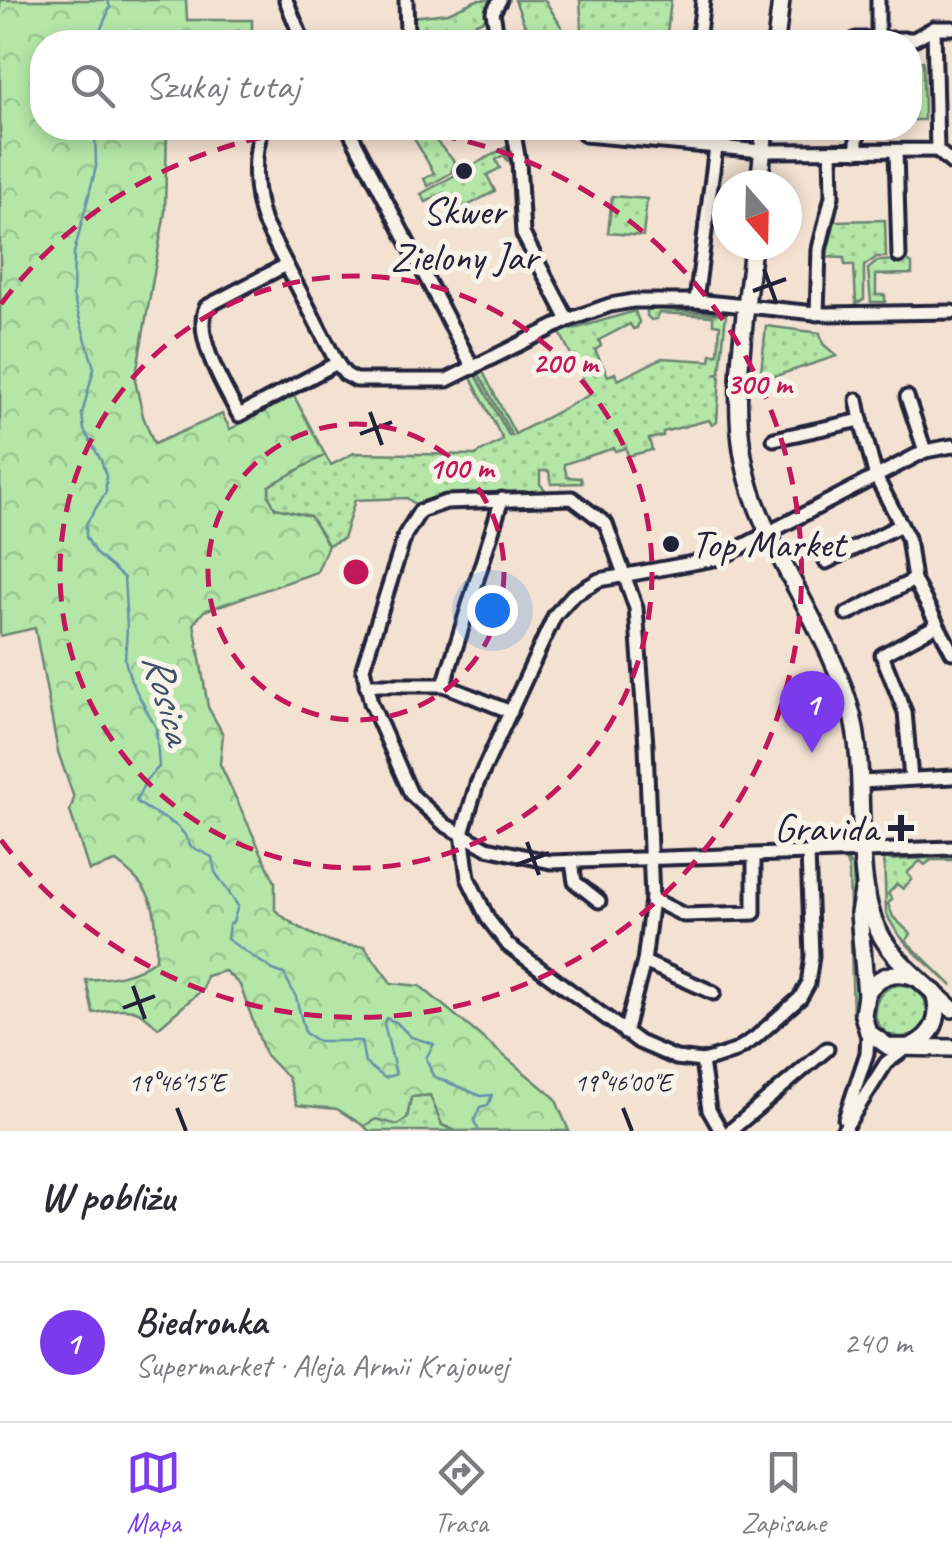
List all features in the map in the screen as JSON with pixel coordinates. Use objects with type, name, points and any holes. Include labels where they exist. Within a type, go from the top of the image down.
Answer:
[{"type":"street","points":[[286,0],[298,30]]},
{"type":"street","points":[[406,0],[407,30]]},
{"type":"street","points":[[496,30],[493,12],[500,0]]},
{"type":"street","points":[[699,30],[703,0]]},
{"type":"street","points":[[777,30],[781,0]]},
{"type":"street","points":[[878,0],[878,30]]},
{"type":"street","points":[[922,35],[934,28],[952,28]]},
{"type":"street","points":[[934,28],[937,150]]},
{"type":"street","points":[[258,140],[256,199],[264,222],[337,363],[348,376],[362,381],[442,382],[568,320],[619,303],[696,301],[816,314],[952,312]]},
{"type":"street","points":[[354,140],[473,368]]},
{"type":"street","points":[[515,140],[522,234],[568,320]]},
{"type":"street","points":[[642,140],[762,151],[937,150],[952,163]]},
{"type":"street","points":[[687,144],[688,140]]},
{"type":"street","points":[[760,170],[763,140]]},
{"type":"street","points":[[857,140],[857,151]]},
{"type":"street","points":[[696,301],[716,146]]},
{"type":"street","points":[[896,151],[898,256]]},
{"type":"street","points":[[816,314],[819,249],[832,196],[831,152]]},
{"type":"street","points":[[752,260],[739,381],[740,438],[753,497],[842,683],[855,726],[862,782],[865,882],[859,913],[867,1053],[842,1131]]},
{"type":"street","points":[[286,265],[206,307],[202,313],[217,373],[238,415],[337,363]]},
{"type":"street","points":[[906,396],[925,451]]},
{"type":"street","points":[[857,400],[876,478],[908,538],[914,580],[952,652]]},
{"type":"street","points":[[774,439],[861,420]]},
{"type":"street","points":[[808,854],[812,956],[808,984],[791,1008],[746,1046],[702,1061],[663,1054],[625,1033],[508,946],[480,905],[464,866],[462,834],[478,784],[555,615],[564,604],[591,584],[720,558],[925,451],[952,446]]},
{"type":"street","points":[[625,1033],[644,962],[652,899],[649,860],[639,628],[624,575],[606,524],[572,498],[438,503],[414,517],[405,535],[363,668],[366,686],[412,794],[430,814],[487,848],[532,860],[649,860],[952,848]]},
{"type":"street","points":[[444,685],[502,499]]},
{"type":"street","points":[[826,562],[901,525]]},
{"type":"street","points":[[848,614],[914,580]]},
{"type":"street","points":[[911,779],[905,712],[882,655],[937,625]]},
{"type":"street","points":[[366,686],[444,685],[511,712]]},
{"type":"street","points":[[862,782],[952,777]]},
{"type":"street","points":[[464,866],[474,852],[487,848]]},
{"type":"street","points":[[652,899],[684,915],[754,913],[754,856]]},
{"type":"street","points":[[572,862],[574,882],[599,901]]},
{"type":"street","points":[[865,882],[880,934],[952,1009]]},
{"type":"street","points":[[644,962],[714,992]]},
{"type":"street","points":[[842,1131],[892,1055],[925,1039],[935,1026],[938,1010],[928,986],[908,974],[890,975],[874,982],[866,995]]},
{"type":"street","points":[[868,1032],[881,1044],[952,1048]]},
{"type":"street","points":[[730,1131],[827,1050]]},
{"type":"street","points":[[702,1061],[708,1110],[722,1131]]},
{"type":"green space","points":[[0,0],[186,0],[187,20],[252,20],[252,30],[30,30],[30,140],[167,140],[165,212],[135,380],[154,444],[222,414],[230,429],[294,396],[325,455],[269,486],[275,508],[310,516],[328,545],[317,572],[204,611],[194,623],[208,707],[223,734],[220,764],[275,882],[275,910],[316,936],[364,946],[391,983],[420,986],[555,1098],[569,1131],[456,1131],[442,1125],[430,1095],[411,1097],[407,1118],[398,1125],[376,1119],[364,1126],[337,1109],[297,1105],[288,1078],[265,1054],[240,985],[225,971],[206,976],[203,989],[158,1028],[143,1014],[129,1009],[93,1013],[86,980],[131,973],[156,959],[155,915],[140,883],[116,862],[89,871],[70,811],[74,798],[58,752],[35,628],[0,636]]},
{"type":"green space","points":[[477,0],[493,0],[487,18],[462,30],[411,30],[412,17],[448,13]]},
{"type":"green space","points":[[515,0],[545,0],[563,30],[526,30]]},
{"type":"green space","points":[[580,0],[671,0],[667,30],[582,30]]},
{"type":"green space","points":[[923,61],[924,120],[922,120]]},
{"type":"green space","points":[[415,140],[436,140],[455,162],[451,173],[428,186],[424,179],[434,173]]},
{"type":"green space","points":[[506,147],[508,162],[504,155],[496,160],[500,168],[487,175],[495,191],[454,213],[444,193],[426,202],[421,194]]},
{"type":"green space","points":[[612,196],[647,199],[643,236],[608,233]]},
{"type":"green space","points":[[885,220],[886,257],[877,257],[864,266],[864,300],[856,303],[854,265],[845,265],[844,258],[826,257],[835,221]]},
{"type":"green space","points":[[906,260],[912,264],[912,274],[876,275],[876,295],[885,295],[885,302],[871,302],[868,269],[878,261]]},
{"type":"green space","points":[[647,309],[726,314],[717,374],[717,422],[712,425],[709,420],[663,432],[663,436],[649,439],[652,450],[628,456],[626,448],[614,448],[564,464],[567,477],[581,478],[582,483],[551,484],[549,471],[540,471],[540,484],[548,493],[450,495],[424,505],[421,502],[419,507],[407,498],[355,500],[343,539],[328,545],[310,516],[275,508],[269,497],[269,485],[325,455],[331,465],[354,453],[475,455],[503,440],[471,378],[476,375],[512,436],[479,374],[483,372],[515,434],[591,394],[559,331],[635,311],[637,328],[630,324],[599,340],[601,346],[595,350],[608,376],[615,373],[618,380],[662,358],[710,361],[711,354],[718,354],[720,325],[713,324],[713,316],[659,313],[657,319],[651,320]]},
{"type":"green space","points":[[766,326],[820,333],[823,344],[837,356],[760,381]]},
{"type":"green space","points":[[884,856],[891,860],[952,857],[931,860],[925,865],[920,861],[907,873],[912,879],[903,889],[897,884],[888,894],[892,899],[888,904],[893,917],[911,934],[906,941],[952,986],[915,952],[891,923],[886,912]]},
{"type":"green space","points":[[845,858],[853,868],[858,1015],[864,1042],[853,1017],[849,870]]},
{"type":"green space","points":[[901,985],[919,993],[927,1011],[919,1029],[901,1037],[883,1029],[875,1011],[883,993]]},
{"type":"green space","points":[[430,1095],[442,1125],[456,1131],[369,1131],[364,1126],[376,1119],[407,1118],[411,1097]]},
{"type":"waterway","name":"Rosica","points":[[100,30],[110,8],[108,0]]},
{"type":"waterway","name":"Rosica","points":[[95,140],[96,167],[74,253],[73,296],[94,368],[82,414],[84,430],[101,460],[106,492],[86,524],[86,537],[96,554],[124,578],[125,660],[131,681],[156,728],[159,767],[146,780],[136,801],[174,824],[190,846],[212,857],[215,872],[238,906],[227,939],[284,974],[296,997],[305,1033],[318,1041],[361,1041],[365,1063],[385,1078],[396,1074],[384,1024],[386,1018],[396,1022],[411,1037],[434,1044],[426,1058],[433,1076],[481,1096],[492,1095],[488,1105],[480,1107],[474,1121],[479,1131]]},
{"type":"place","name":"Skwer Zielony Jar","points":[[464,171]]},
{"type":"place","name":"Top Market","points":[[671,544]]},
{"type":"place","name":"Biedronka","points":[[812,753]]},
{"type":"place","name":"Gravida","points":[[901,828]]}]
